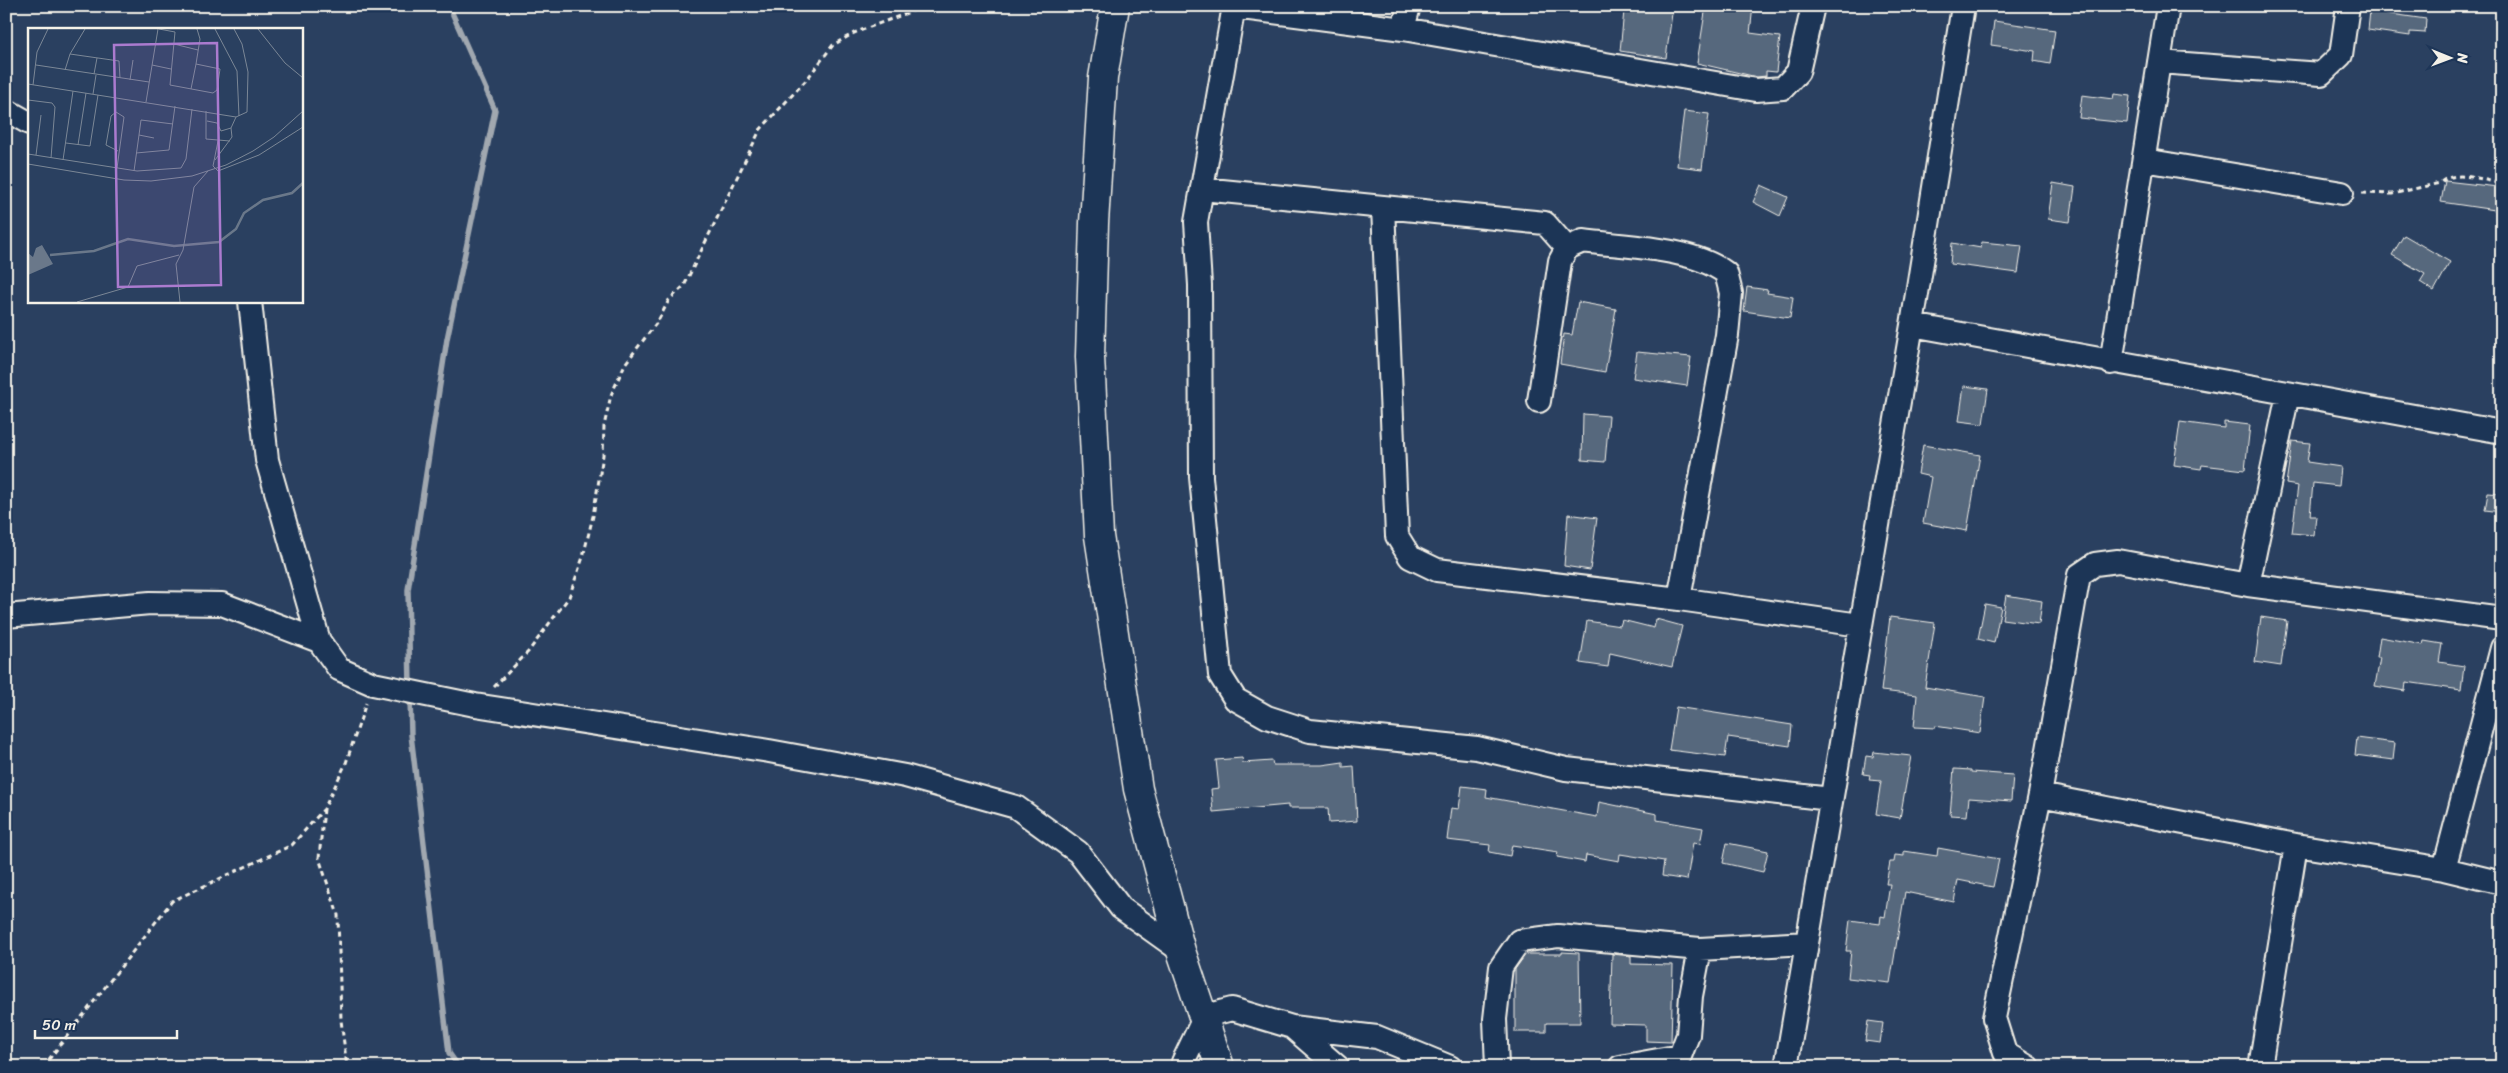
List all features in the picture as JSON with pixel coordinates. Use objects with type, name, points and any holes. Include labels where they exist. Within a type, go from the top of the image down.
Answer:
[{"type":"main road","points":[[1115,6],[1103,78],[1094,223],[1090,358],[1099,536],[1138,789],[1181,951],[1205,1016],[1220,1067]]},
{"type":"street","points":[[1403,29],[1409,6]]},
{"type":"street","points":[[1814,6],[1798,72],[1783,88],[1756,90],[1403,29],[1234,7],[1196,222],[1200,285],[1201,477],[1220,675],[1235,698],[1267,717],[1310,730],[1476,748],[1566,769],[1830,799]]},
{"type":"street","points":[[1786,1067],[1830,799],[1912,326],[1963,6]]},
{"type":"street","points":[[2111,363],[2168,6]]},
{"type":"street","points":[[2159,62],[2321,74],[2341,55],[2348,6]]},
{"type":"street","points":[[6,110],[28,122]]},
{"type":"street","points":[[2144,160],[2342,193]]},
{"type":"street","points":[[1202,189],[1545,222],[1567,248]]},
{"type":"street","points":[[1384,207],[1397,536],[1410,557],[1437,570],[1679,599],[1860,625]]},
{"type":"street","points":[[1539,401],[1560,261],[1567,248],[1583,241],[1694,256],[1715,265],[1726,273],[1731,293],[1727,335],[1679,599]]},
{"type":"street","points":[[250,302],[267,460],[319,641],[339,669],[373,684],[475,705],[769,751],[905,776],[1016,807],[1078,852],[1121,908],[1181,951]]},
{"type":"street","points":[[1912,326],[2502,432]]},
{"type":"street","points":[[2248,585],[2288,394]]},
{"type":"street","points":[[2028,1067],[2005,1054],[1994,1018],[2040,795],[2079,575],[2095,564],[2118,561],[2248,585],[2502,619]]},
{"type":"street","points":[[6,616],[150,604],[222,604],[319,641]]},
{"type":"street","points":[[2444,870],[2502,648]]},
{"type":"street","points":[[2040,795],[2296,846],[2444,870],[2502,883]]},
{"type":"street","points":[[2260,1067],[2296,846]]},
{"type":"street","points":[[1493,1064],[1494,1019],[1501,967],[1519,942],[1558,936],[1700,948],[1807,944]]},
{"type":"street","points":[[1620,1067],[1680,1056],[1688,1035],[1700,948]]},
{"type":"street","points":[[1184,1067],[1183,1062],[1205,1016],[1232,1009],[1292,1027],[1378,1037],[1450,1067]]},
{"type":"street","points":[[1292,1027],[1338,1067]]},
{"type":"path","points":[[475,705],[528,652],[569,597],[583,557],[593,516],[603,456],[604,426],[611,395],[624,364],[658,321],[669,300],[684,286],[760,130],[807,79],[833,46],[854,33],[926,6]]},
{"type":"path","points":[[2342,193],[2392,194],[2440,183],[2446,178],[2457,176],[2502,184]]},
{"type":"path","points":[[43,1067],[172,901],[292,845],[324,809],[346,763],[373,684]]},
{"type":"path","points":[[324,809],[319,858],[338,914],[341,1020],[347,1067]]},
{"type":"building","points":[[1637,6],[1673,6],[1666,58],[1620,51],[1624,11],[1636,12]]},
{"type":"building","points":[[1706,6],[1753,6],[1750,33],[1780,37],[1776,72],[1766,71],[1766,76],[1757,77],[1697,63]]},
{"type":"building","points":[[2370,11],[2426,19],[2425,33],[2410,32],[2410,36],[2368,30]]},
{"type":"building","points":[[1994,21],[2055,30],[2050,64],[2034,61],[2035,51],[1991,45]]},
{"type":"building","points":[[2114,94],[2130,96],[2127,123],[2079,118],[2082,95],[2113,99]]},
{"type":"building","points":[[1684,111],[1709,114],[1702,169],[1677,166]]},
{"type":"building","points":[[2445,181],[2498,187],[2495,210],[2441,202]]},
{"type":"building","points":[[2053,183],[2075,187],[2070,222],[2048,219]]},
{"type":"building","points":[[1761,185],[1788,197],[1780,216],[1753,202]]},
{"type":"building","points":[[2404,235],[2450,262],[2434,291],[2420,282],[2425,274],[2392,255]]},
{"type":"building","points":[[1982,242],[2022,246],[2018,273],[1950,264],[1952,243],[1981,248]]},
{"type":"building","points":[[1747,287],[1768,290],[1767,293],[1793,297],[1790,318],[1744,311]]},
{"type":"building","points":[[1578,302],[1616,309],[1605,372],[1560,364],[1564,334],[1572,335]]},
{"type":"building","points":[[1637,352],[1691,357],[1687,386],[1633,378]]},
{"type":"building","points":[[1964,386],[1988,389],[1983,424],[1959,421]]},
{"type":"building","points":[[1583,414],[1609,416],[1605,462],[1582,460]]},
{"type":"building","points":[[2180,422],[2224,428],[2224,422],[2250,425],[2245,470],[2202,465],[2201,469],[2174,465]]},
{"type":"building","points":[[2292,441],[2310,443],[2307,462],[2341,467],[2339,486],[2313,483],[2310,516],[2316,516],[2314,535],[2292,533],[2298,486],[2286,484]]},
{"type":"building","points":[[1923,445],[1980,455],[1967,531],[1923,523],[1931,477],[1918,474]]},
{"type":"building","points":[[2488,493],[2502,494],[2502,512],[2485,510]]},
{"type":"building","points":[[1568,514],[1597,518],[1590,570],[1564,566]]},
{"type":"building","points":[[2006,595],[2042,601],[2039,624],[2002,619]]},
{"type":"building","points":[[1985,604],[2001,607],[1994,643],[1978,639]]},
{"type":"building","points":[[1890,617],[1935,623],[1925,687],[1985,697],[1980,733],[1935,726],[1935,728],[1914,727],[1917,695],[1881,691]]},
{"type":"building","points":[[2261,617],[2287,621],[2281,666],[2255,662]]},
{"type":"building","points":[[1656,619],[1682,626],[1672,667],[1610,653],[1608,667],[1580,663],[1587,621],[1620,626],[1622,620],[1654,628]]},
{"type":"building","points":[[2380,637],[2423,645],[2424,641],[2442,644],[2439,662],[2464,666],[2461,690],[2406,682],[2405,691],[2375,686],[2380,658],[2377,658]]},
{"type":"building","points":[[1676,707],[1792,725],[1790,746],[1728,737],[1725,757],[1669,750]]},
{"type":"building","points":[[2357,738],[2395,743],[2393,760],[2355,755]]},
{"type":"building","points":[[1874,752],[1911,756],[1900,818],[1876,814],[1881,781],[1869,780],[1870,775],[1863,774],[1866,756],[1873,757]]},
{"type":"building","points":[[1242,758],[1243,763],[1272,761],[1273,765],[1322,765],[1343,762],[1343,767],[1354,766],[1357,821],[1329,823],[1328,808],[1288,808],[1288,805],[1213,812],[1211,789],[1219,788],[1216,760]]},
{"type":"building","points":[[1954,769],[2013,775],[2011,801],[1969,798],[1967,816],[1950,815]]},
{"type":"building","points":[[1462,786],[1487,789],[1486,797],[1597,817],[1599,802],[1657,814],[1657,820],[1703,828],[1700,844],[1693,843],[1687,880],[1662,876],[1664,861],[1620,854],[1619,861],[1586,855],[1585,862],[1557,857],[1558,852],[1512,845],[1510,856],[1489,852],[1490,845],[1447,840],[1451,808],[1459,809]]},
{"type":"building","points":[[1727,843],[1768,851],[1763,872],[1723,863]]},
{"type":"building","points":[[1938,848],[1999,859],[1993,887],[1958,880],[1954,902],[1905,892],[1890,983],[1848,978],[1851,951],[1846,951],[1850,920],[1880,924],[1881,916],[1885,917],[1890,884],[1886,884],[1890,862],[1894,862],[1895,855],[1904,856],[1904,851],[1937,856]]},
{"type":"building","points":[[1562,952],[1579,953],[1580,1023],[1546,1023],[1546,1032],[1515,1032],[1515,969],[1526,954],[1562,954]]},
{"type":"building","points":[[1612,954],[1631,956],[1631,964],[1673,965],[1671,1042],[1646,1041],[1646,1025],[1610,1024]]},
{"type":"building","points":[[1868,1021],[1883,1023],[1880,1043],[1865,1041]]},
{"type":"waterway","points":[[410,687],[408,590],[447,339],[495,110],[449,6]]},
{"type":"waterway","points":[[410,697],[411,735],[449,1053],[459,1067]]}]
